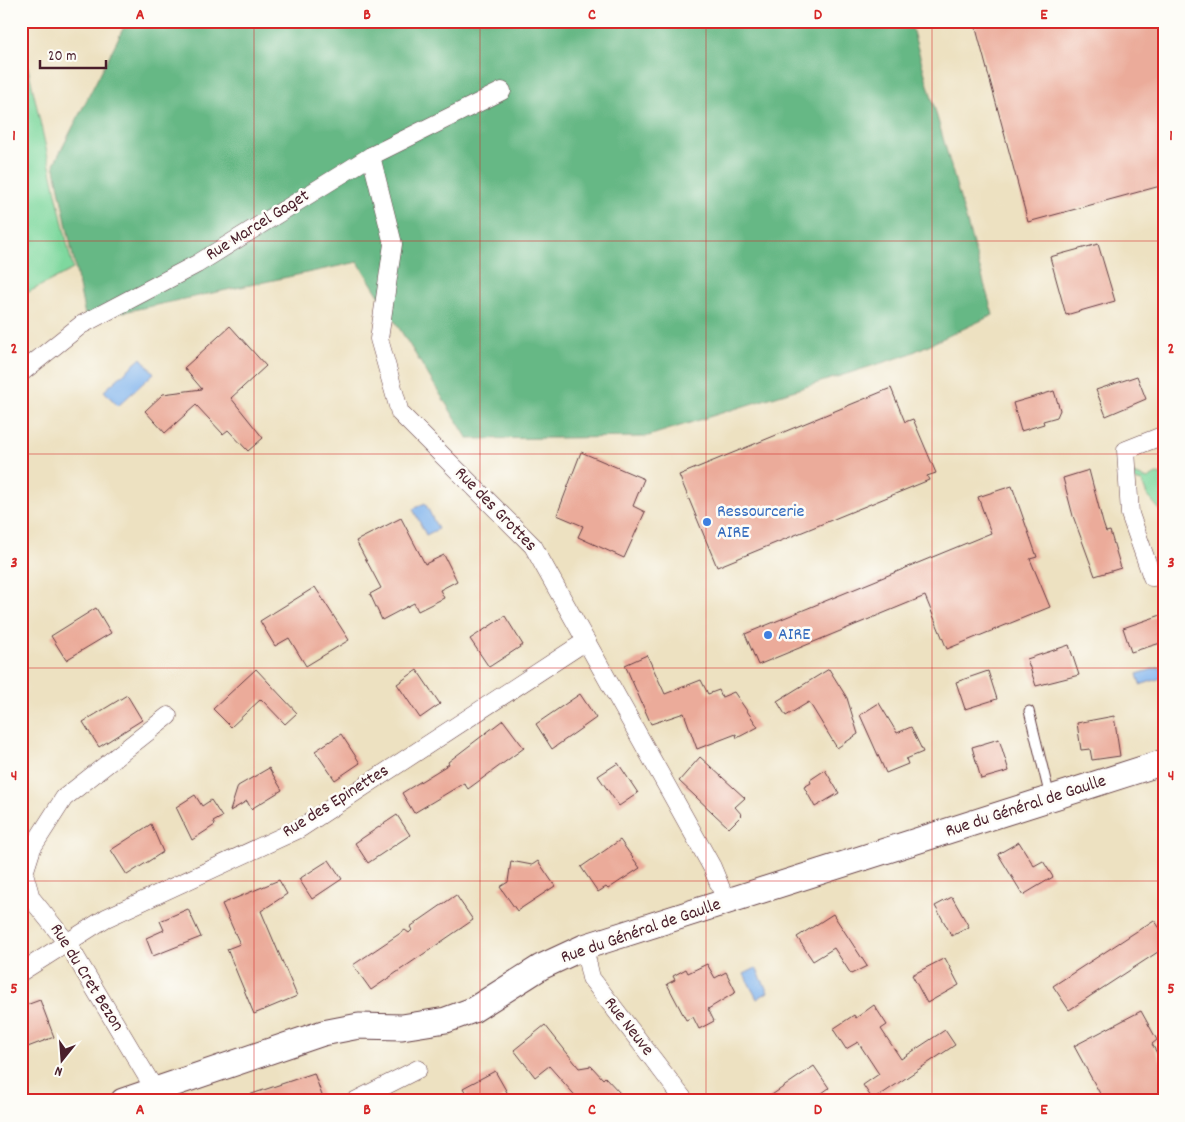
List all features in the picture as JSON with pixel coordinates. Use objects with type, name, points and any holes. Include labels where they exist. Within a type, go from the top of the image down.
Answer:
[{"type":"main road","name":"Rue du Général de Gaulle","points":[[123,1101],[161,1095],[323,1033],[359,1026],[402,1027],[446,1020],[473,1010],[541,967],[584,947],[727,903],[1164,762]]},
{"type":"street","name":"Rue Marcel Gaget","points":[[21,373],[81,325],[197,264],[371,156],[502,91]]},
{"type":"street","name":"Rue des Grottes","points":[[371,156],[393,244],[379,339],[400,413],[533,546],[712,866],[727,903]]},
{"type":"street","points":[[1164,435],[1126,450],[1130,514],[1152,577],[1164,576]]},
{"type":"street","name":"Rue des Epinettes","points":[[21,972],[68,944],[106,918],[299,828],[586,641]]},
{"type":"street","name":"Rue du Cret Bezon","points":[[161,1095],[68,944],[32,898],[23,872],[32,848],[64,798],[168,716]]},
{"type":"street","name":"Rue Neuve","points":[[584,947],[591,978],[685,1101]]},
{"type":"street","points":[[356,1101],[418,1069]]},
{"type":"lane","points":[[1029,711],[1051,799]]},
{"type":"green space","points":[[127,21],[910,21],[993,315],[907,355],[645,437],[468,439],[358,262],[86,320],[54,164]]},
{"type":"green space","points":[[21,36],[73,269],[21,296]]},
{"type":"green space","points":[[1133,474],[1148,479],[1156,474],[1164,475],[1164,515],[1147,495],[1142,482],[1135,480]]},
{"type":"water","points":[[141,358],[154,373],[118,406],[104,391]]},
{"type":"water","points":[[425,503],[438,529],[426,535],[413,509]]},
{"type":"water","points":[[1160,667],[1164,677],[1140,685],[1137,674]]},
{"type":"water","points":[[756,968],[768,992],[757,999],[744,974]]},
{"type":"building","points":[[974,21],[1164,21],[1164,185],[1028,222]]},
{"type":"building","points":[[1098,244],[1115,301],[1066,315],[1050,257]]},
{"type":"building","points":[[230,326],[266,366],[231,398],[263,438],[248,451],[228,430],[223,434],[196,405],[165,433],[145,411],[163,394],[202,389],[184,368]]},
{"type":"building","points":[[1137,376],[1146,399],[1106,416],[1096,390]]},
{"type":"building","points":[[891,388],[905,422],[913,419],[936,473],[927,476],[929,480],[717,567],[679,475]]},
{"type":"building","points":[[1054,391],[1060,410],[1057,417],[1043,421],[1044,424],[1021,431],[1013,403]]},
{"type":"building","points":[[581,452],[644,479],[633,506],[645,512],[624,558],[578,537],[583,526],[557,515]]},
{"type":"building","points":[[1089,470],[1103,523],[1106,532],[1110,531],[1121,568],[1095,576],[1073,516],[1063,478]]},
{"type":"building","points":[[1012,486],[1037,557],[1030,559],[1050,607],[947,649],[925,596],[758,665],[745,634],[991,533],[978,497]]},
{"type":"building","points":[[401,518],[425,564],[444,555],[457,581],[440,590],[444,598],[418,611],[414,603],[382,620],[370,594],[381,588],[356,541]]},
{"type":"building","points":[[315,587],[349,640],[306,666],[289,638],[275,646],[260,621]]},
{"type":"building","points":[[96,608],[111,633],[66,660],[51,636]]},
{"type":"building","points":[[1161,615],[1164,626],[1164,642],[1131,652],[1123,628]]},
{"type":"building","points":[[505,616],[523,645],[489,667],[470,639]]},
{"type":"building","points":[[1069,645],[1079,675],[1036,686],[1027,659]]},
{"type":"building","points":[[647,655],[665,694],[701,680],[708,694],[719,690],[722,697],[734,692],[758,727],[737,738],[736,734],[697,749],[684,713],[651,724],[625,665]]},
{"type":"building","points":[[256,669],[297,713],[285,724],[261,699],[231,727],[213,709]]},
{"type":"building","points":[[829,669],[847,698],[858,734],[837,748],[809,702],[786,716],[777,701]]},
{"type":"building","points":[[417,670],[440,704],[420,718],[397,684]]},
{"type":"building","points":[[988,671],[997,699],[965,709],[956,682]]},
{"type":"building","points":[[580,694],[596,718],[552,749],[536,724]]},
{"type":"building","points":[[127,695],[142,720],[99,747],[83,722]]},
{"type":"building","points":[[879,703],[897,733],[911,727],[923,752],[906,759],[908,764],[886,773],[860,715]]},
{"type":"building","points":[[1114,716],[1120,756],[1092,760],[1090,749],[1081,750],[1077,723]]},
{"type":"building","points":[[503,720],[524,748],[468,789],[464,783],[414,813],[402,793],[449,764],[448,762]]},
{"type":"building","points":[[341,734],[360,763],[335,780],[315,751]]},
{"type":"building","points":[[999,739],[1009,771],[981,779],[972,747]]},
{"type":"building","points":[[700,757],[745,798],[735,807],[742,815],[729,828],[679,781]]},
{"type":"building","points":[[618,763],[638,793],[619,806],[598,776]]},
{"type":"building","points":[[269,768],[282,790],[251,809],[247,801],[230,811],[238,786]]},
{"type":"building","points":[[825,770],[839,793],[815,807],[804,787],[811,783],[810,780]]},
{"type":"building","points":[[195,795],[202,806],[211,800],[222,817],[213,822],[215,825],[192,840],[176,807]]},
{"type":"building","points":[[397,815],[410,835],[368,863],[355,843]]},
{"type":"building","points":[[151,824],[163,852],[127,875],[111,850]]},
{"type":"building","points":[[620,840],[640,868],[608,889],[606,887],[598,892],[581,867]]},
{"type":"building","points":[[1019,842],[1034,866],[1043,861],[1053,877],[1023,895],[998,854]]},
{"type":"building","points":[[329,860],[342,879],[312,899],[299,879]]},
{"type":"building","points":[[511,861],[532,865],[538,861],[555,886],[517,911],[500,887],[508,882]]},
{"type":"building","points":[[279,880],[287,894],[261,911],[297,996],[254,1014],[227,949],[240,944],[222,904]]},
{"type":"building","points":[[456,895],[473,920],[371,990],[353,965],[405,930],[409,933],[412,930],[410,927]]},
{"type":"building","points":[[952,897],[969,927],[952,936],[935,906]]},
{"type":"building","points":[[188,909],[201,937],[153,956],[146,938],[164,930],[160,921]]},
{"type":"building","points":[[833,914],[867,966],[851,974],[834,948],[813,961],[797,937]]},
{"type":"building","points":[[1154,920],[1164,934],[1164,948],[1069,1010],[1053,986]]},
{"type":"building","points":[[945,958],[959,985],[927,1003],[912,975]]},
{"type":"building","points":[[707,964],[715,978],[726,972],[736,992],[708,1009],[714,1021],[699,1029],[693,1017],[686,1020],[667,984],[675,980],[673,976],[686,969],[688,973]]},
{"type":"building","points":[[40,1000],[54,1037],[25,1048],[21,1038],[21,1007]]},
{"type":"building","points":[[874,1005],[887,1025],[881,1029],[901,1059],[945,1030],[955,1045],[873,1100],[863,1085],[879,1074],[858,1042],[846,1049],[833,1029],[854,1015],[856,1018]]},
{"type":"building","points":[[1141,1011],[1157,1040],[1152,1044],[1164,1066],[1164,1101],[1104,1101],[1074,1046]]},
{"type":"building","points":[[545,1025],[579,1068],[591,1066],[620,1093],[611,1101],[580,1101],[549,1066],[535,1077],[514,1050]]},
{"type":"building","points":[[814,1066],[829,1088],[811,1101],[763,1101]]},
{"type":"building","points":[[495,1071],[508,1094],[496,1101],[470,1101],[463,1088]]},
{"type":"building","points":[[314,1073],[324,1101],[241,1101],[240,1098]]},
{"type":"place","name":"Ressourcerie AIRE","points":[[707,522]]},
{"type":"place","name":"AIRE","points":[[768,635]]}]
